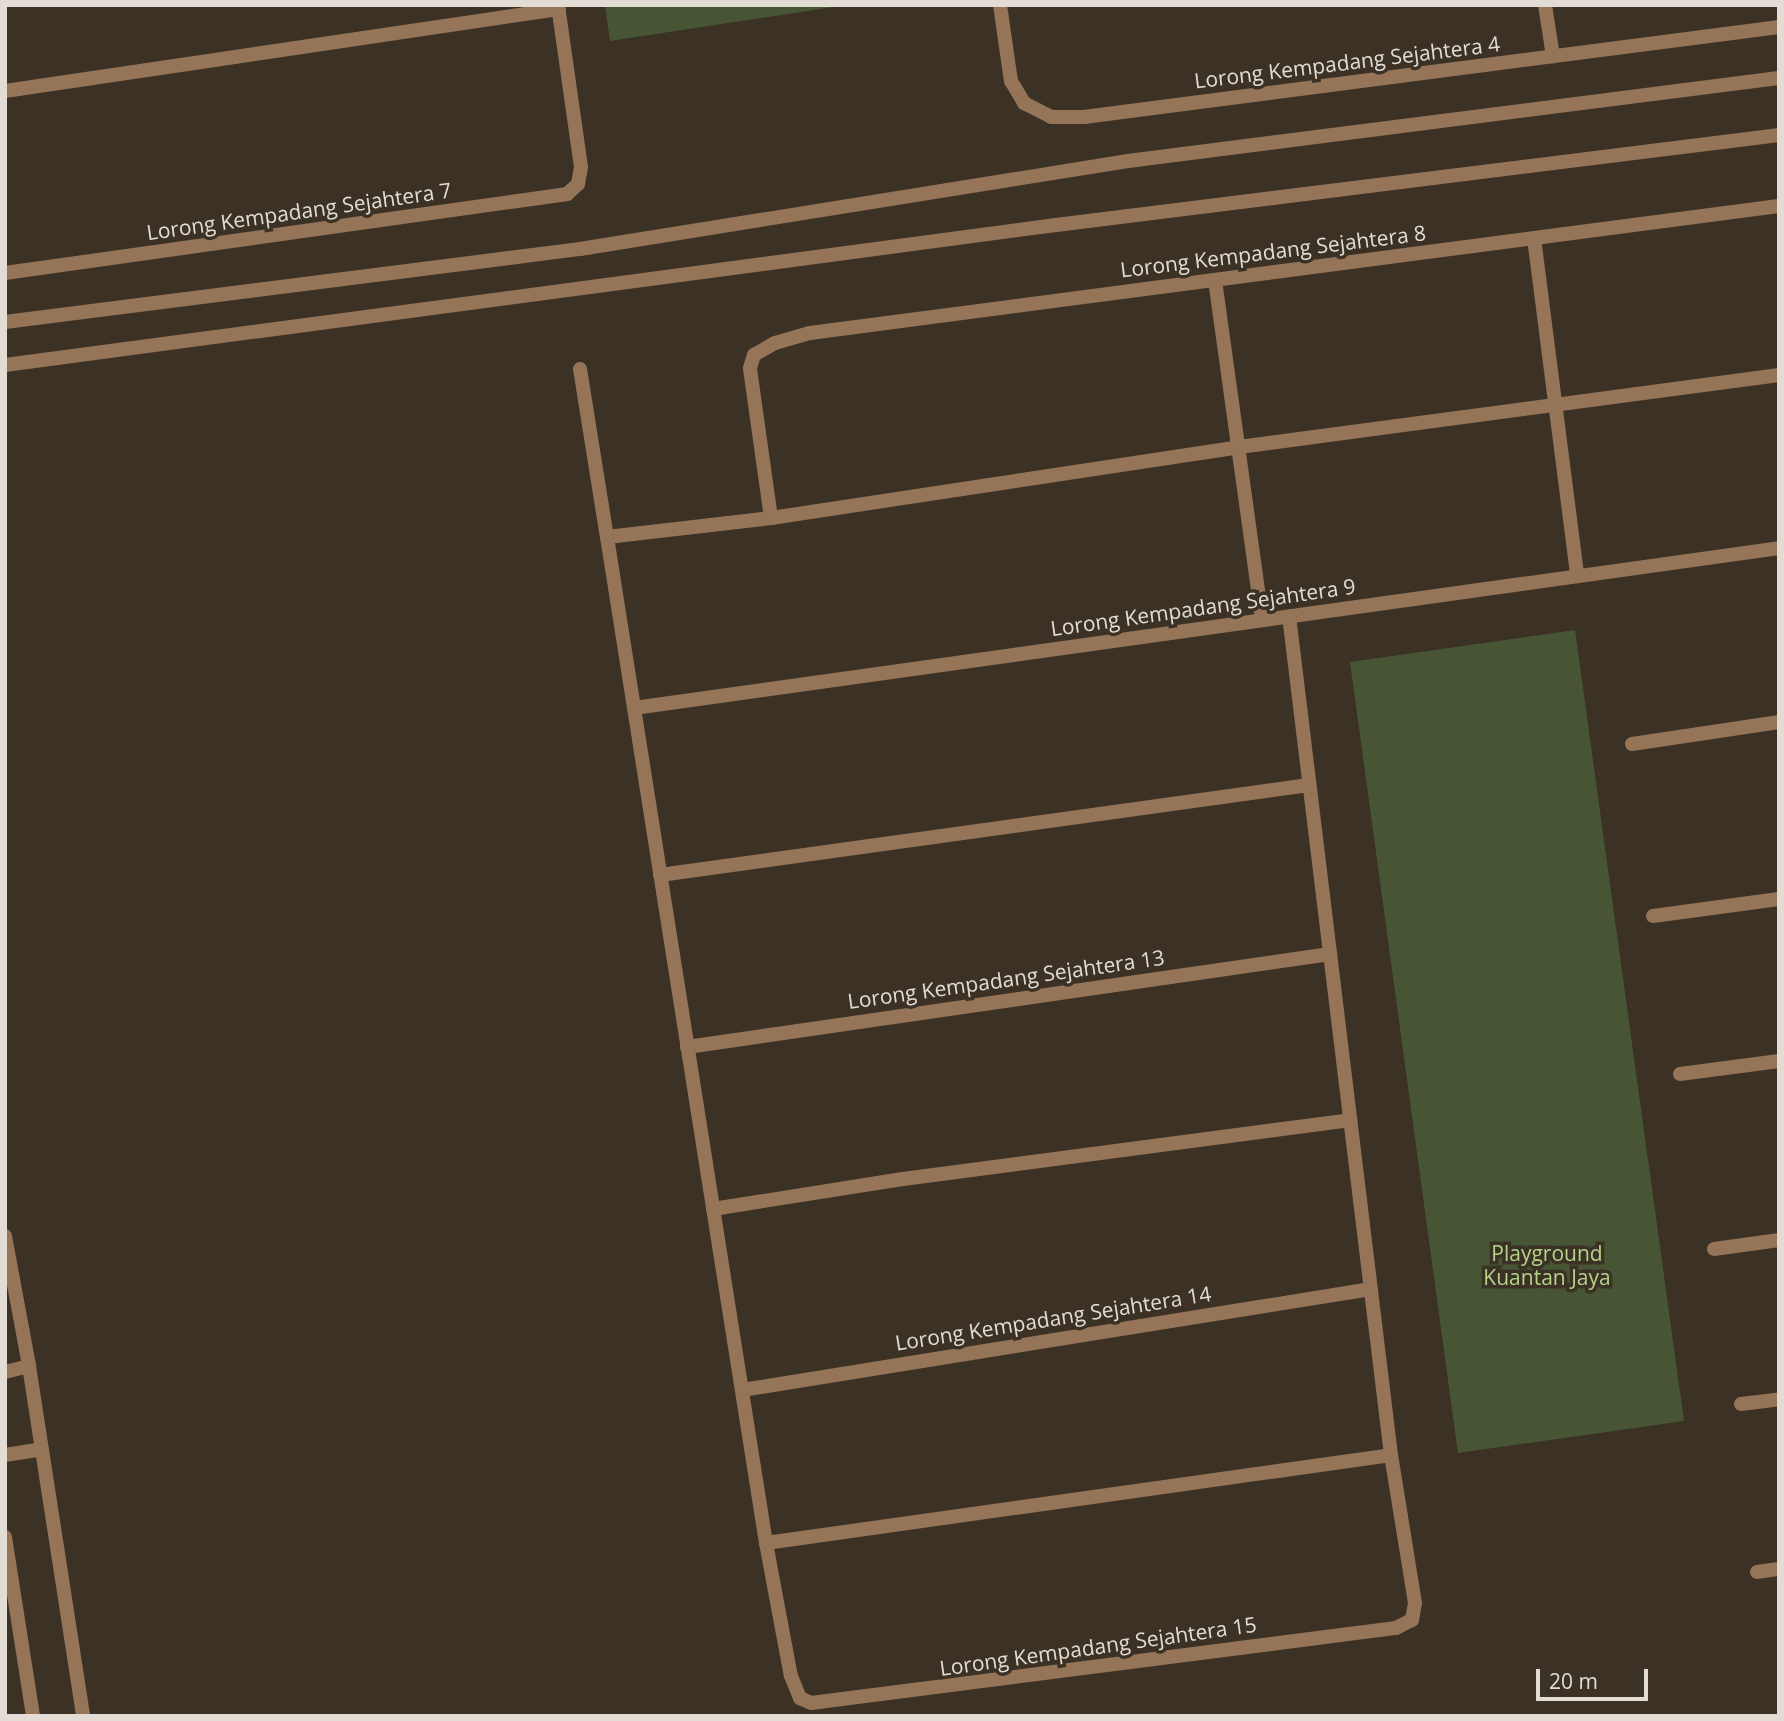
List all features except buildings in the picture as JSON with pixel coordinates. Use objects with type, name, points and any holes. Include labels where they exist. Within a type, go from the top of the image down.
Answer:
[{"type":"street","name":"Lorong Kempadang Sejahtera 4","points":[[1000,5],[1011,81],[1024,103],[1051,117],[1084,117],[1779,27]]},
{"type":"street","points":[[1545,5],[1553,56]]},
{"type":"street","points":[[5,91],[558,7]]},
{"type":"street","name":"Lorong Kempadang Sejahtera 7","points":[[5,273],[567,194],[578,184],[581,167],[558,7]]},
{"type":"street","points":[[5,322],[580,249],[1128,161],[1779,78]]},
{"type":"street","points":[[5,365],[1042,227],[1779,135]]},
{"type":"street","name":"Lorong Kempadang Sejahtera 8","points":[[771,518],[751,368],[754,355],[775,343],[810,333],[1779,206]]},
{"type":"street","points":[[1534,238],[1577,576]]},
{"type":"street","points":[[1215,280],[1262,620]]},
{"type":"street","points":[[580,369],[766,1543],[1391,1455],[1289,616]]},
{"type":"street","points":[[607,537],[771,518],[1239,447],[1555,407],[1779,375]]},
{"type":"street","name":"Lorong Kempadang Sejahtera 9","points":[[634,708],[1779,548]]},
{"type":"street","points":[[1632,744],[1779,722]]},
{"type":"street","points":[[660,875],[1309,785]]},
{"type":"street","points":[[1653,916],[1779,899]]},
{"type":"street","name":"Lorong Kempadang Sejahtera 13","points":[[687,1047],[1330,954]]},
{"type":"street","points":[[1681,1074],[1779,1061]]},
{"type":"street","points":[[713,1209],[903,1179],[1350,1120]]},
{"type":"street","points":[[5,1236],[29,1366],[83,1716]]},
{"type":"street","points":[[1714,1249],[1779,1240]]},
{"type":"street","name":"Lorong Kempadang Sejahtera 14","points":[[742,1390],[1371,1289]]},
{"type":"street","points":[[5,1371],[29,1366]]},
{"type":"street","points":[[1741,1404],[1779,1399]]},
{"type":"street","points":[[5,1455],[42,1450]]},
{"type":"street","name":"Lorong Kempadang Sejahtera 15","points":[[766,1543],[794,1688],[800,1698],[811,1703],[828,1703],[1396,1628],[1412,1619],[1415,1604],[1391,1455]]},
{"type":"street","points":[[5,1537],[33,1716]]},
{"type":"street","points":[[1757,1572],[1779,1569]]},
{"type":"green space","points":[[605,5],[847,5],[610,41]]},
{"type":"green space","name":"Playground Kuantan Jaya","points":[[1575,630],[1684,1421],[1458,1453],[1350,662]]}]
